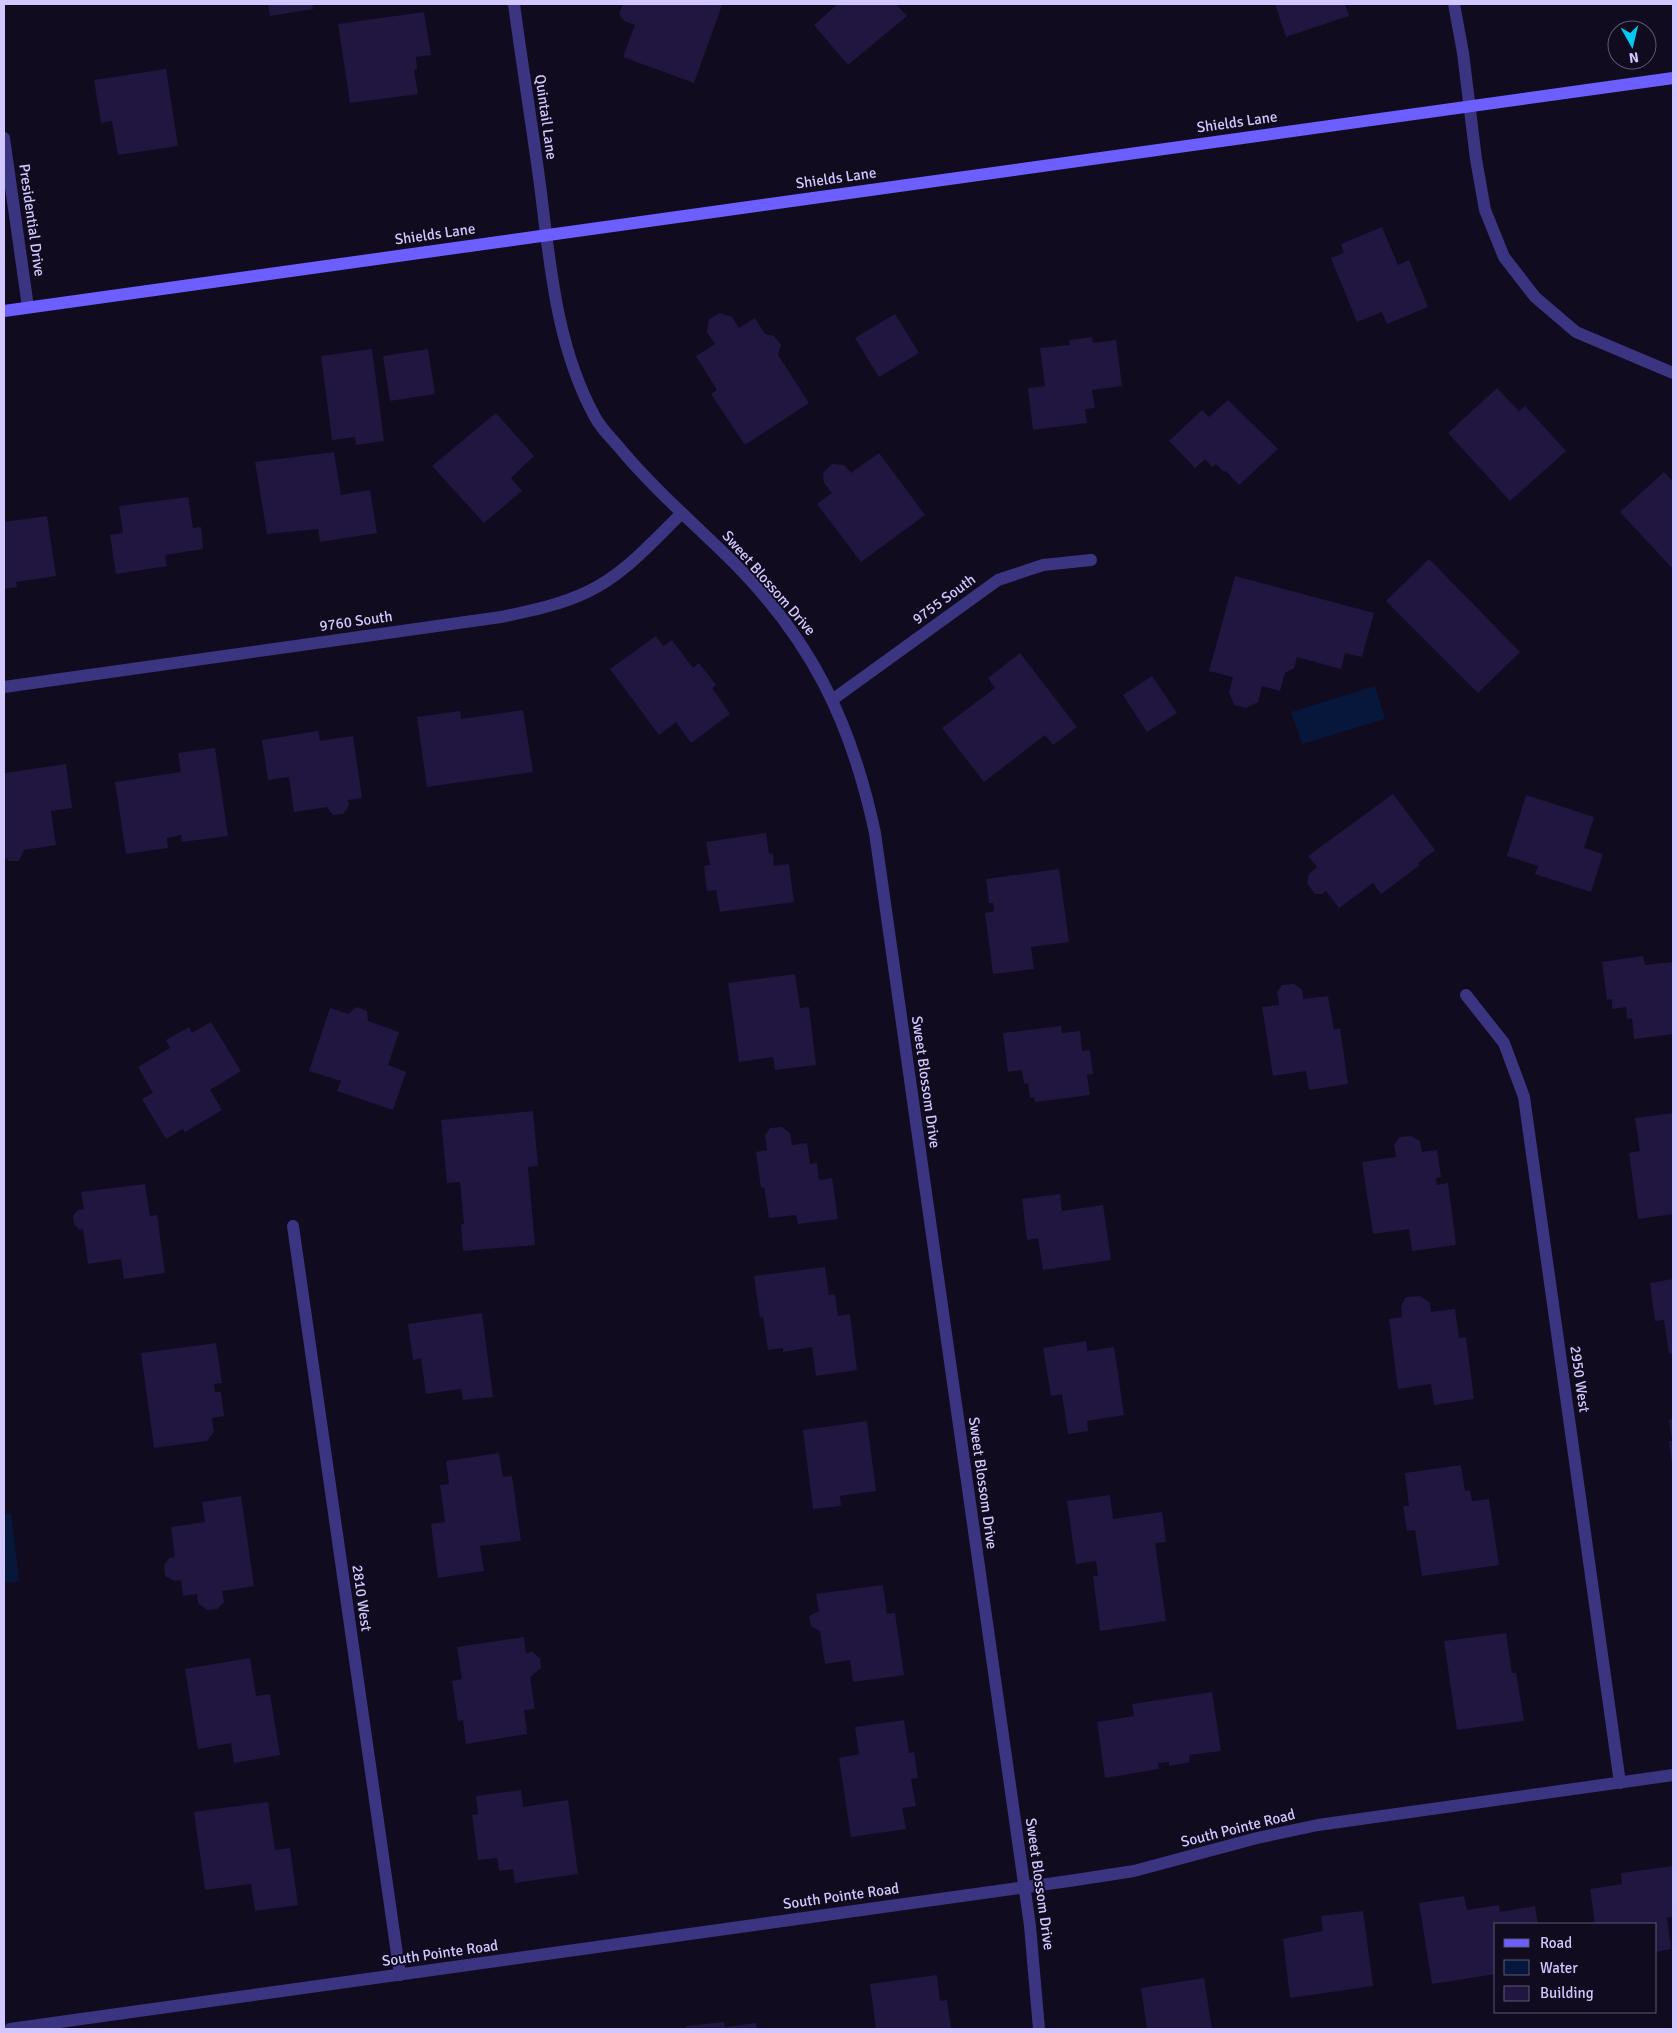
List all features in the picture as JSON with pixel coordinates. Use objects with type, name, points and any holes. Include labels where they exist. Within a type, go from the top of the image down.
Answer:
[{"type":"main road","name":"Shields Lane","points":[[4,311],[1673,78]]},
{"type":"street","name":"Quintail Lane","points":[[514,4],[546,235]]},
{"type":"street","points":[[1454,4],[1485,210],[1504,257],[1535,297],[1576,332],[1673,373]]},
{"type":"street","name":"Presidential Drive","points":[[4,138],[28,308]]},
{"type":"street","name":"Sweet Blossom Drive","points":[[546,235],[554,293],[568,356],[595,418],[636,468],[729,558],[777,613],[806,650],[832,700],[850,742],[865,786],[875,833],[1025,1888],[1035,1966],[1039,2029]]},
{"type":"street","name":"9760 South","points":[[4,687],[501,617],[546,607],[588,592],[621,571],[682,513]]},
{"type":"street","name":"9755 South","points":[[832,700],[998,580],[1043,565],[1091,560]]},
{"type":"street","name":"2950 West","points":[[1466,995],[1504,1043],[1524,1097],[1620,1783]]},
{"type":"street","name":"2810 West","points":[[293,1226],[400,1975]]},
{"type":"street","name":"South Pointe Road","points":[[10,2029],[1025,1888],[1134,1871],[1258,1838],[1318,1825],[1673,1775]]},
{"type":"water","points":[[1375,686],[1385,719],[1302,744],[1291,712]]},
{"type":"water","points":[[11,1513],[19,1581],[4,1583],[4,1514]]},
{"type":"building","points":[[268,4],[312,4],[313,9],[270,16]]},
{"type":"building","points":[[623,4],[722,5],[694,83],[623,57],[635,25],[624,21],[619,14]]},
{"type":"building","points":[[838,4],[896,4],[907,16],[848,65],[814,25]]},
{"type":"building","points":[[1275,4],[1345,4],[1349,16],[1286,37]]},
{"type":"building","points":[[424,12],[431,55],[416,57],[417,69],[414,70],[418,94],[350,103],[338,24]]},
{"type":"building","points":[[166,69],[178,146],[118,155],[112,121],[101,123],[94,80]]},
{"type":"building","points":[[1382,227],[1398,265],[1409,260],[1428,307],[1387,324],[1382,312],[1357,322],[1331,258],[1344,253],[1341,244]]},
{"type":"building","points":[[720,313],[732,317],[739,328],[755,318],[765,334],[774,336],[781,345],[778,355],[809,403],[745,445],[711,394],[717,390],[696,356],[715,344],[707,332],[709,319]]},
{"type":"building","points":[[895,314],[919,353],[879,377],[855,338]]},
{"type":"building","points":[[1092,337],[1093,343],[1116,340],[1122,386],[1092,390],[1095,408],[1085,409],[1087,423],[1033,430],[1028,388],[1045,386],[1040,348],[1070,345],[1069,340]]},
{"type":"building","points":[[372,349],[384,441],[356,445],[355,437],[332,440],[321,356]]},
{"type":"building","points":[[428,349],[435,394],[390,401],[383,356]]},
{"type":"building","points":[[1497,388],[1519,411],[1525,406],[1566,451],[1510,501],[1448,433]]},
{"type":"building","points":[[1228,400],[1278,449],[1239,485],[1226,471],[1224,472],[1216,464],[1212,467],[1205,459],[1195,468],[1169,441],[1202,410],[1209,417]]},
{"type":"building","points":[[496,413],[534,456],[511,478],[522,491],[484,523],[432,466]]},
{"type":"building","points":[[334,452],[341,495],[370,490],[377,533],[320,542],[318,529],[267,534],[255,462]]},
{"type":"building","points":[[879,453],[925,515],[861,562],[817,504],[832,493],[824,483],[823,473],[832,464],[844,465],[851,473]]},
{"type":"building","points":[[1664,472],[1673,482],[1673,569],[1620,512]]},
{"type":"building","points":[[188,497],[193,528],[201,527],[203,549],[165,555],[167,566],[116,574],[110,535],[123,533],[119,506]]},
{"type":"building","points":[[47,516],[56,576],[16,582],[17,587],[4,589],[4,522]]},
{"type":"building","points":[[1429,559],[1520,652],[1478,693],[1386,601]]},
{"type":"building","points":[[1235,576],[1374,613],[1362,657],[1345,653],[1341,669],[1297,657],[1294,668],[1285,673],[1280,691],[1262,686],[1258,702],[1246,708],[1234,705],[1229,692],[1233,677],[1209,671]]},
{"type":"building","points":[[656,636],[663,646],[672,640],[693,668],[699,663],[716,685],[712,688],[730,714],[691,743],[676,722],[659,735],[610,669]]},
{"type":"building","points":[[1020,653],[1077,727],[1053,745],[1045,735],[984,782],[942,728],[995,688],[988,678]]},
{"type":"building","points":[[1152,676],[1177,713],[1147,732],[1123,695]]},
{"type":"building","points":[[523,710],[533,772],[427,787],[417,717],[460,711],[461,719]]},
{"type":"building","points":[[318,731],[320,741],[353,736],[362,798],[348,800],[349,806],[343,814],[333,815],[327,807],[294,812],[289,777],[268,780],[262,740]]},
{"type":"building","points":[[215,748],[228,836],[182,842],[181,835],[167,838],[168,848],[126,854],[115,782],[181,772],[178,753]]},
{"type":"building","points":[[66,764],[72,808],[51,811],[56,845],[24,850],[19,861],[9,861],[4,857],[5,773]]},
{"type":"building","points":[[1393,794],[1435,850],[1418,863],[1420,865],[1381,894],[1373,883],[1339,908],[1326,891],[1322,894],[1315,894],[1307,883],[1309,874],[1317,867],[1308,856]]},
{"type":"building","points":[[1526,795],[1594,817],[1584,848],[1603,854],[1591,892],[1535,874],[1538,866],[1507,856]]},
{"type":"building","points":[[766,833],[769,854],[773,853],[774,866],[789,864],[794,902],[720,912],[716,890],[707,891],[704,866],[710,865],[706,842]]},
{"type":"building","points":[[1059,869],[1069,942],[1031,947],[1034,969],[993,974],[985,913],[994,911],[993,903],[989,903],[986,879]]},
{"type":"building","points":[[1643,956],[1645,965],[1673,962],[1673,1034],[1634,1039],[1632,1018],[1627,1019],[1626,1007],[1612,1009],[1612,999],[1607,1000],[1602,962]]},
{"type":"building","points":[[795,974],[800,1008],[809,1007],[816,1065],[775,1070],[773,1057],[739,1062],[728,983]]},
{"type":"building","points":[[1294,984],[1302,990],[1303,999],[1328,996],[1334,1030],[1340,1028],[1348,1084],[1309,1090],[1306,1071],[1273,1076],[1262,1007],[1279,1005],[1277,992],[1282,985]]},
{"type":"building","points":[[357,1007],[367,1011],[368,1021],[399,1032],[388,1065],[406,1072],[393,1110],[337,1091],[341,1081],[309,1071],[330,1008],[348,1014]]},
{"type":"building","points":[[211,1022],[241,1071],[210,1090],[222,1110],[185,1132],[183,1129],[166,1139],[142,1099],[153,1093],[138,1067],[170,1048],[166,1040],[189,1027],[192,1033]]},
{"type":"building","points":[[1061,1026],[1062,1033],[1080,1031],[1082,1051],[1090,1050],[1093,1074],[1087,1075],[1090,1095],[1035,1102],[1034,1097],[1030,1098],[1028,1083],[1024,1084],[1022,1070],[1008,1072],[1003,1033]]},
{"type":"building","points":[[533,1111],[538,1166],[528,1167],[535,1245],[463,1251],[461,1224],[464,1224],[460,1182],[447,1183],[441,1120]]},
{"type":"building","points":[[1673,1113],[1673,1214],[1638,1219],[1629,1153],[1640,1151],[1635,1118]]},
{"type":"building","points":[[782,1127],[790,1133],[792,1145],[807,1143],[810,1164],[817,1163],[819,1180],[832,1178],[838,1219],[798,1224],[796,1215],[769,1218],[764,1187],[761,1188],[756,1152],[767,1150],[765,1135],[770,1128]]},
{"type":"building","points":[[1411,1136],[1420,1141],[1422,1152],[1437,1150],[1441,1177],[1436,1178],[1437,1185],[1448,1183],[1456,1245],[1412,1251],[1409,1229],[1373,1234],[1362,1162],[1396,1157],[1394,1145],[1400,1137]]},
{"type":"building","points":[[145,1184],[150,1216],[157,1215],[165,1273],[124,1279],[121,1259],[88,1264],[83,1229],[80,1230],[74,1224],[73,1216],[78,1210],[84,1209],[81,1192]]},
{"type":"building","points":[[1060,1194],[1062,1211],[1103,1205],[1111,1260],[1043,1270],[1038,1238],[1027,1240],[1022,1199]]},
{"type":"building","points":[[825,1267],[829,1295],[835,1294],[838,1316],[850,1314],[857,1370],[816,1376],[812,1347],[783,1352],[783,1348],[768,1350],[763,1317],[760,1318],[754,1276]]},
{"type":"building","points":[[1673,1279],[1673,1353],[1669,1354],[1664,1320],[1655,1321],[1650,1283]]},
{"type":"building","points":[[1420,1296],[1430,1303],[1431,1312],[1455,1309],[1459,1338],[1466,1337],[1474,1399],[1434,1405],[1431,1384],[1398,1389],[1389,1319],[1402,1317],[1401,1306],[1406,1297]]},
{"type":"building","points":[[482,1313],[493,1397],[463,1400],[461,1389],[426,1394],[421,1358],[413,1360],[408,1324]]},
{"type":"building","points":[[1086,1341],[1087,1351],[1114,1347],[1124,1415],[1087,1421],[1088,1431],[1068,1434],[1062,1394],[1051,1396],[1043,1348]]},
{"type":"building","points":[[216,1343],[222,1383],[214,1384],[215,1392],[221,1392],[224,1416],[212,1418],[214,1432],[207,1441],[154,1448],[141,1353]]},
{"type":"building","points":[[1673,1419],[1673,1440],[1672,1440],[1669,1420]]},
{"type":"building","points":[[867,1421],[876,1491],[840,1496],[841,1506],[813,1509],[803,1430]]},
{"type":"building","points":[[1669,1441],[1673,1441],[1673,1464],[1672,1464]]},
{"type":"building","points":[[499,1453],[503,1477],[512,1476],[521,1541],[480,1546],[484,1571],[438,1578],[431,1524],[445,1522],[440,1485],[449,1484],[446,1461]]},
{"type":"building","points":[[1461,1465],[1465,1491],[1470,1490],[1472,1501],[1489,1499],[1499,1565],[1422,1576],[1415,1530],[1407,1531],[1403,1506],[1409,1506],[1405,1473]]},
{"type":"building","points":[[1110,1495],[1113,1519],[1162,1512],[1166,1542],[1155,1543],[1166,1621],[1100,1631],[1093,1576],[1098,1576],[1096,1561],[1076,1564],[1067,1501]]},
{"type":"building","points":[[241,1496],[254,1586],[222,1591],[224,1602],[217,1609],[207,1610],[198,1603],[197,1594],[183,1596],[181,1580],[175,1581],[165,1576],[164,1565],[169,1558],[175,1557],[171,1527],[205,1522],[202,1502]]},
{"type":"building","points":[[883,1585],[887,1614],[895,1613],[904,1675],[853,1682],[850,1660],[825,1664],[820,1631],[811,1626],[809,1616],[819,1611],[816,1594]]},
{"type":"building","points":[[1506,1633],[1512,1673],[1516,1673],[1524,1721],[1457,1730],[1444,1641]]},
{"type":"building","points":[[524,1637],[526,1653],[532,1652],[540,1658],[541,1668],[530,1677],[535,1709],[524,1710],[527,1734],[466,1744],[463,1720],[458,1721],[452,1681],[462,1679],[457,1647]]},
{"type":"building","points":[[250,1658],[256,1696],[270,1694],[280,1755],[234,1763],[231,1743],[198,1749],[185,1669]]},
{"type":"building","points":[[1212,1692],[1221,1751],[1189,1755],[1190,1762],[1169,1766],[1169,1762],[1158,1763],[1159,1769],[1105,1778],[1097,1722],[1134,1716],[1132,1704]]},
{"type":"building","points":[[904,1720],[909,1753],[914,1752],[918,1778],[911,1779],[916,1806],[902,1808],[906,1829],[851,1837],[839,1758],[859,1754],[855,1727]]},
{"type":"building","points":[[521,1790],[523,1807],[568,1800],[578,1874],[515,1883],[513,1869],[499,1871],[497,1858],[478,1860],[472,1815],[478,1814],[476,1796]]},
{"type":"building","points":[[268,1802],[275,1850],[290,1848],[298,1905],[255,1911],[251,1884],[205,1890],[194,1812]]},
{"type":"building","points":[[1673,1866],[1673,1917],[1667,1918],[1671,1949],[1657,1952],[1657,1923],[1595,1923],[1590,1889],[1622,1884],[1621,1873]]},
{"type":"building","points":[[1464,1896],[1467,1910],[1499,1905],[1500,1912],[1535,1906],[1538,1923],[1494,1923],[1494,1974],[1432,1984],[1419,1903]]},
{"type":"building","points":[[1363,1911],[1373,1986],[1290,1998],[1283,1939],[1323,1931],[1321,1916]]},
{"type":"building","points":[[937,1975],[940,2001],[947,2000],[951,2029],[876,2029],[870,1984]]},
{"type":"building","points":[[1204,1978],[1212,2029],[1147,2029],[1141,1988]]},
{"type":"building","points":[[724,2022],[725,2027],[756,2023],[757,2029],[687,2029],[686,2026]]}]
